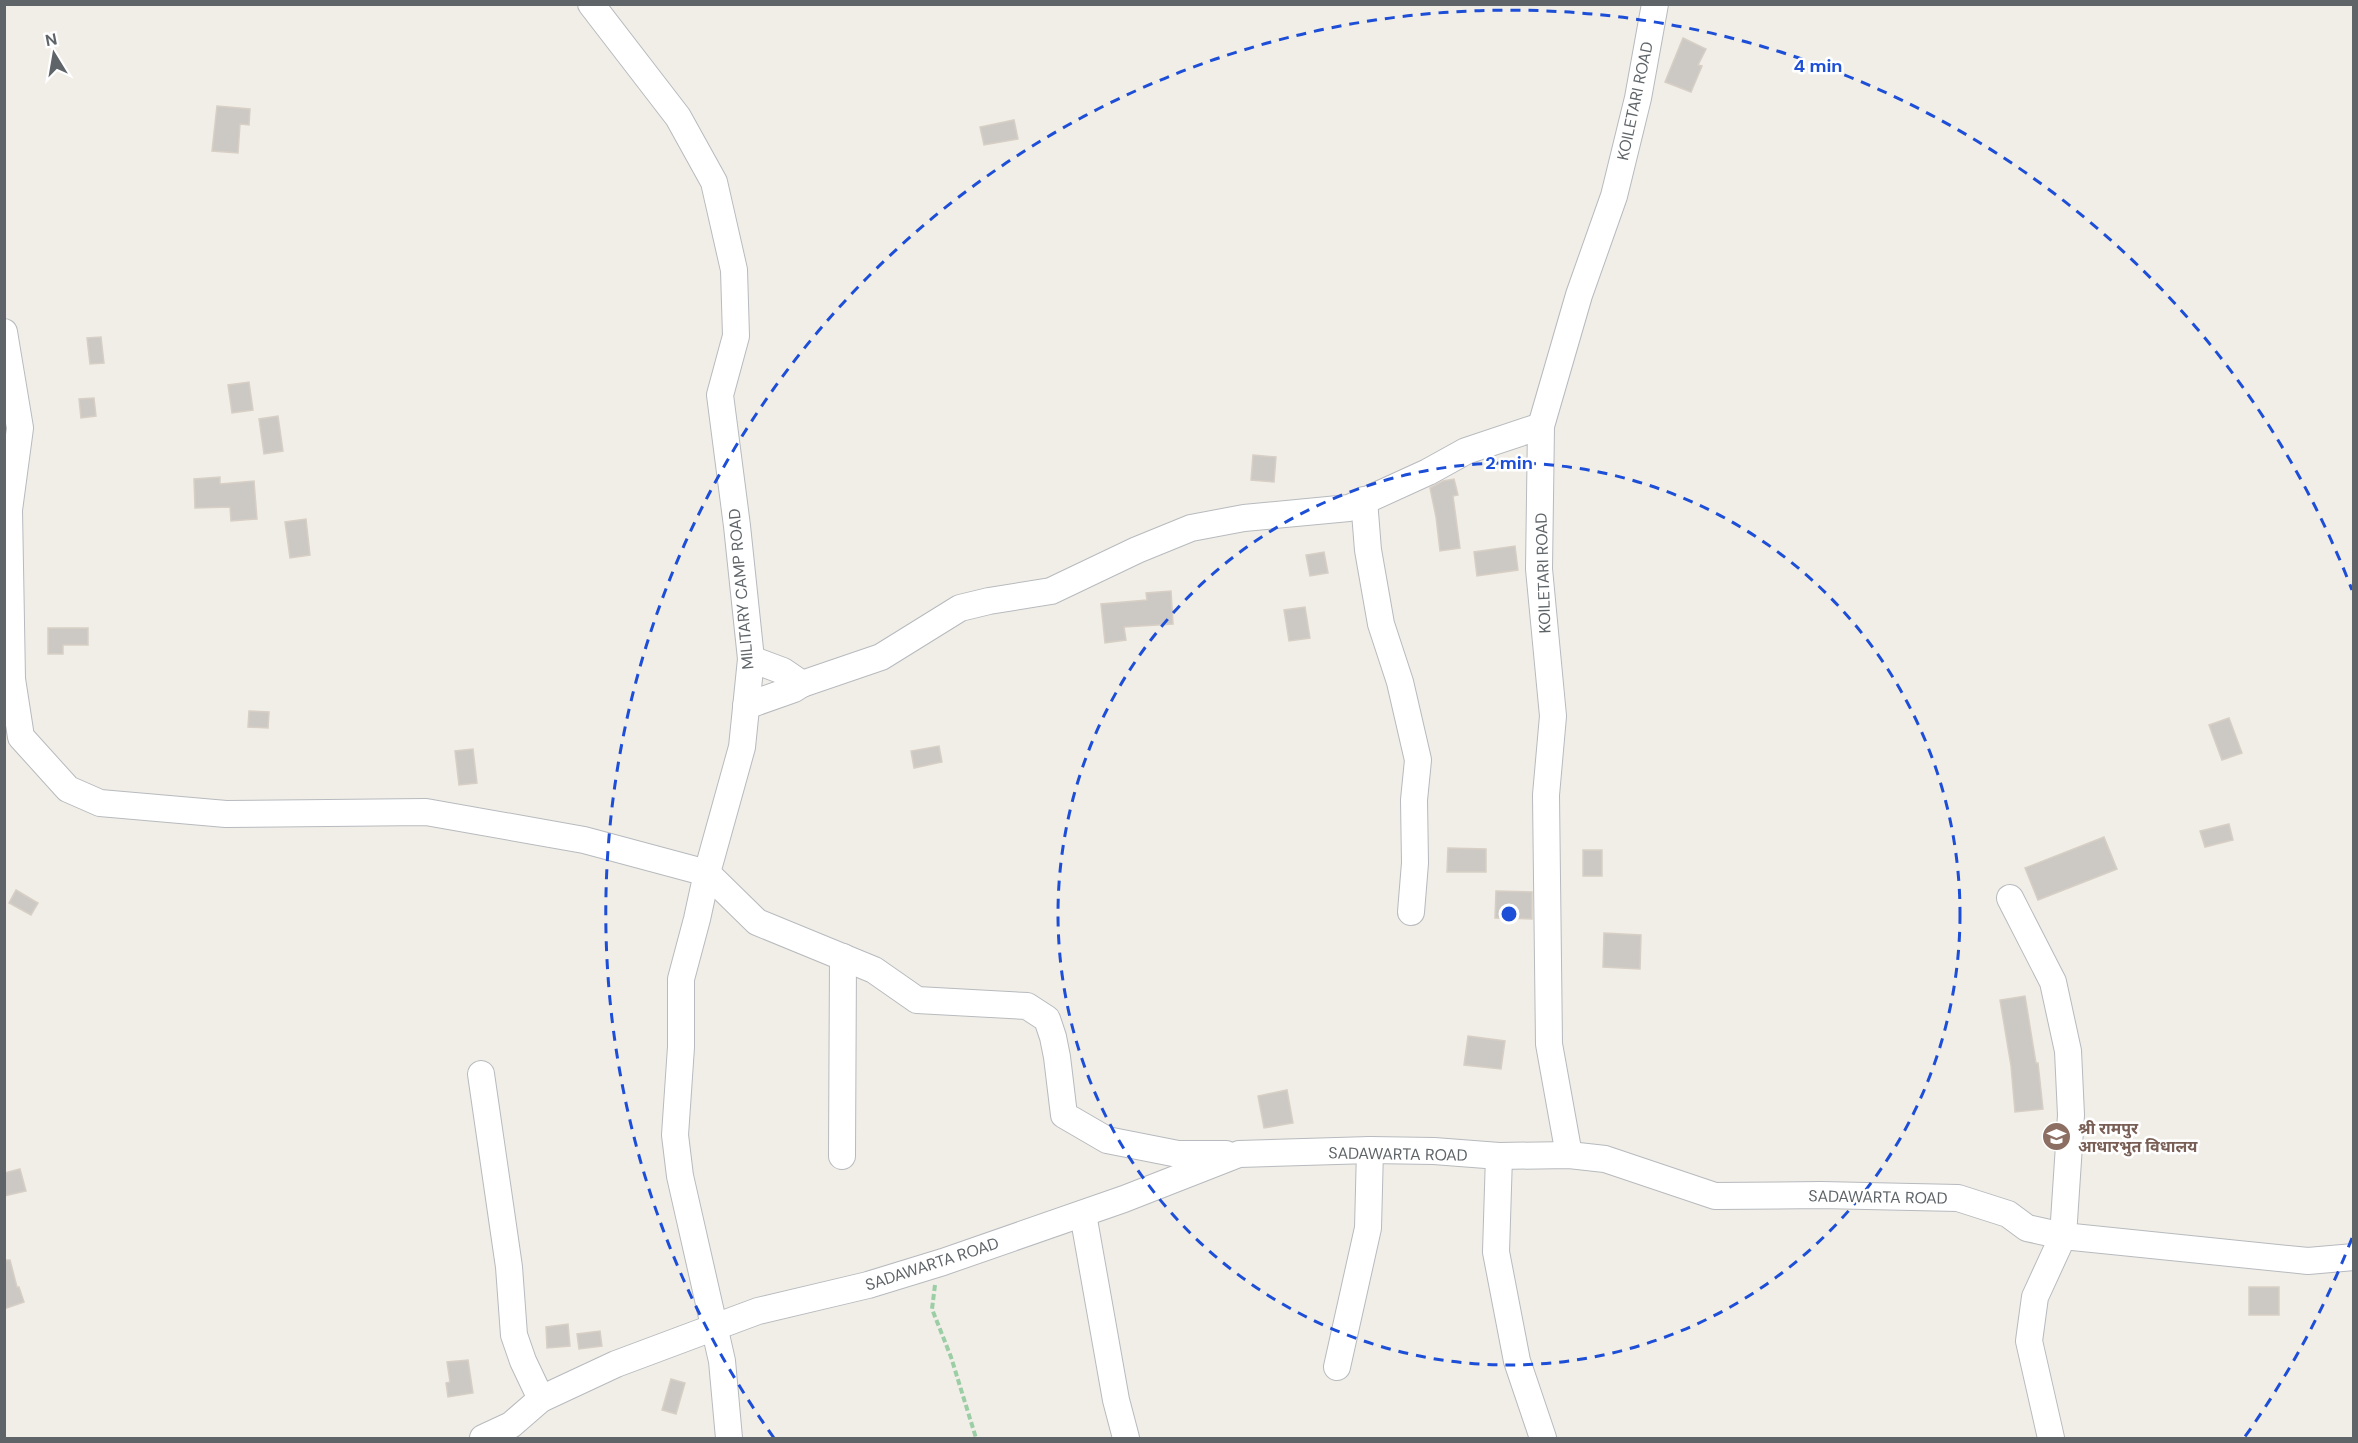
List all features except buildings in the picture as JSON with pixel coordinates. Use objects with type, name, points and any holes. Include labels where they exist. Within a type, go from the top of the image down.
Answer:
[{"type":"street","name":"MILITARY CAMP ROAD","points":[[591,4],[678,117],[714,182],[734,270],[736,336],[720,395],[751,659],[742,747],[707,873],[698,919],[681,979],[681,1047],[675,1135],[680,1176],[722,1361],[729,1438]]},
{"type":"street","name":"KOILETARI ROAD","points":[[1569,1155],[1549,1044],[1546,795],[1552,716],[1539,569],[1541,426],[1579,296],[1614,196],[1638,98],[1655,4]]},
{"type":"street","points":[[4,332],[20,428],[9,510],[12,679],[21,737],[68,789],[100,803],[226,814],[426,812],[584,840],[707,873],[757,922],[874,970],[917,1000],[1027,1006],[1047,1019],[1057,1057],[1064,1115],[1107,1140],[1178,1154],[1239,1154]]},
{"type":"street","points":[[746,706],[881,657],[960,608],[1051,591],[1137,550],[1191,528],[1244,518],[1349,508],[1428,472],[1466,451],[1541,426]]},
{"type":"street","points":[[1364,500],[1368,550],[1381,624],[1400,682],[1418,760],[1414,800],[1415,863],[1411,912]]},
{"type":"street","points":[[751,659],[783,671],[802,684]]},
{"type":"street","points":[[2010,898],[2054,982],[2068,1051],[2071,1115],[2063,1236],[2036,1297],[2029,1341],[2051,1438]]},
{"type":"street","points":[[842,1156],[843,957]]},
{"type":"street","points":[[481,1074],[509,1267],[514,1335],[523,1361],[542,1399]]},
{"type":"street","points":[[1337,1367],[1368,1228],[1370,1150]]},
{"type":"street","name":"SADAWARTA ROAD","points":[[483,1438],[512,1432],[542,1399],[616,1364],[758,1311],[868,1285],[943,1262],[1083,1214],[1239,1154],[1370,1150],[1434,1151],[1499,1156],[1569,1155],[1605,1159],[1715,1196],[1821,1195],[1958,1198],[2008,1214],[2027,1228],[2063,1236],[2308,1261],[2354,1257]]},
{"type":"street","points":[[1499,1156],[1496,1252],[1517,1360],[1543,1438]]},
{"type":"street","points":[[1083,1214],[1116,1400],[1126,1438]]},
{"type":"path","points":[[943,1262],[936,1282],[932,1309],[951,1357],[976,1438]]},
{"type":"place","name":"श्री रामपुर आधारभुत विधालय","points":[[2057,1137]]}]
